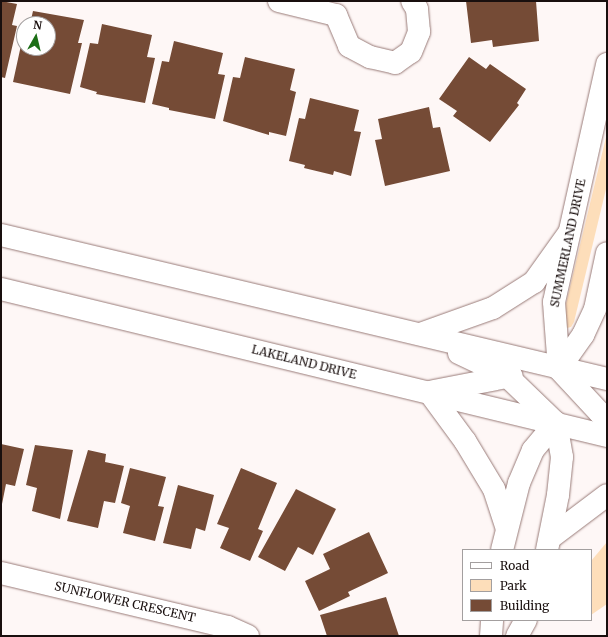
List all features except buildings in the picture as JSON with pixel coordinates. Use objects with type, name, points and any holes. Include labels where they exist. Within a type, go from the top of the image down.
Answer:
[{"type":"main road","points":[[279,1],[328,6],[336,15],[349,46],[370,57],[395,63],[411,52],[419,32],[417,10],[412,1]]},
{"type":"main road","name":"SUMMERLAND DRIVE","points":[[559,369],[554,302],[607,64]]},
{"type":"main road","points":[[420,334],[493,308],[534,282],[569,233]]},
{"type":"main road","points":[[1,236],[420,334],[559,369],[607,379]]},
{"type":"main road","points":[[506,527],[494,489],[466,441],[429,392],[508,376],[559,369],[583,335],[594,310],[607,253]]},
{"type":"main road","name":"LAKELAND DRIVE","points":[[1,289],[607,436]]},
{"type":"main road","points":[[420,334],[508,376],[556,423],[562,457],[548,544]]},
{"type":"main road","points":[[559,369],[605,414]]},
{"type":"main road","points":[[502,549],[506,527],[518,483],[533,450],[556,423],[605,414]]},
{"type":"main road","points":[[548,544],[607,495]]},
{"type":"main road","name":"SUNFLOWER CRESCENT","points":[[1,573],[228,627],[248,636]]},
{"type":"main road","points":[[491,636],[492,621]]},
{"type":"main road","points":[[517,636],[525,621]]},
{"type":"green space","points":[[607,133],[607,185],[574,322],[571,327],[567,328],[562,320]]},
{"type":"green space","points":[[607,542],[607,604],[592,614],[592,560]]}]
